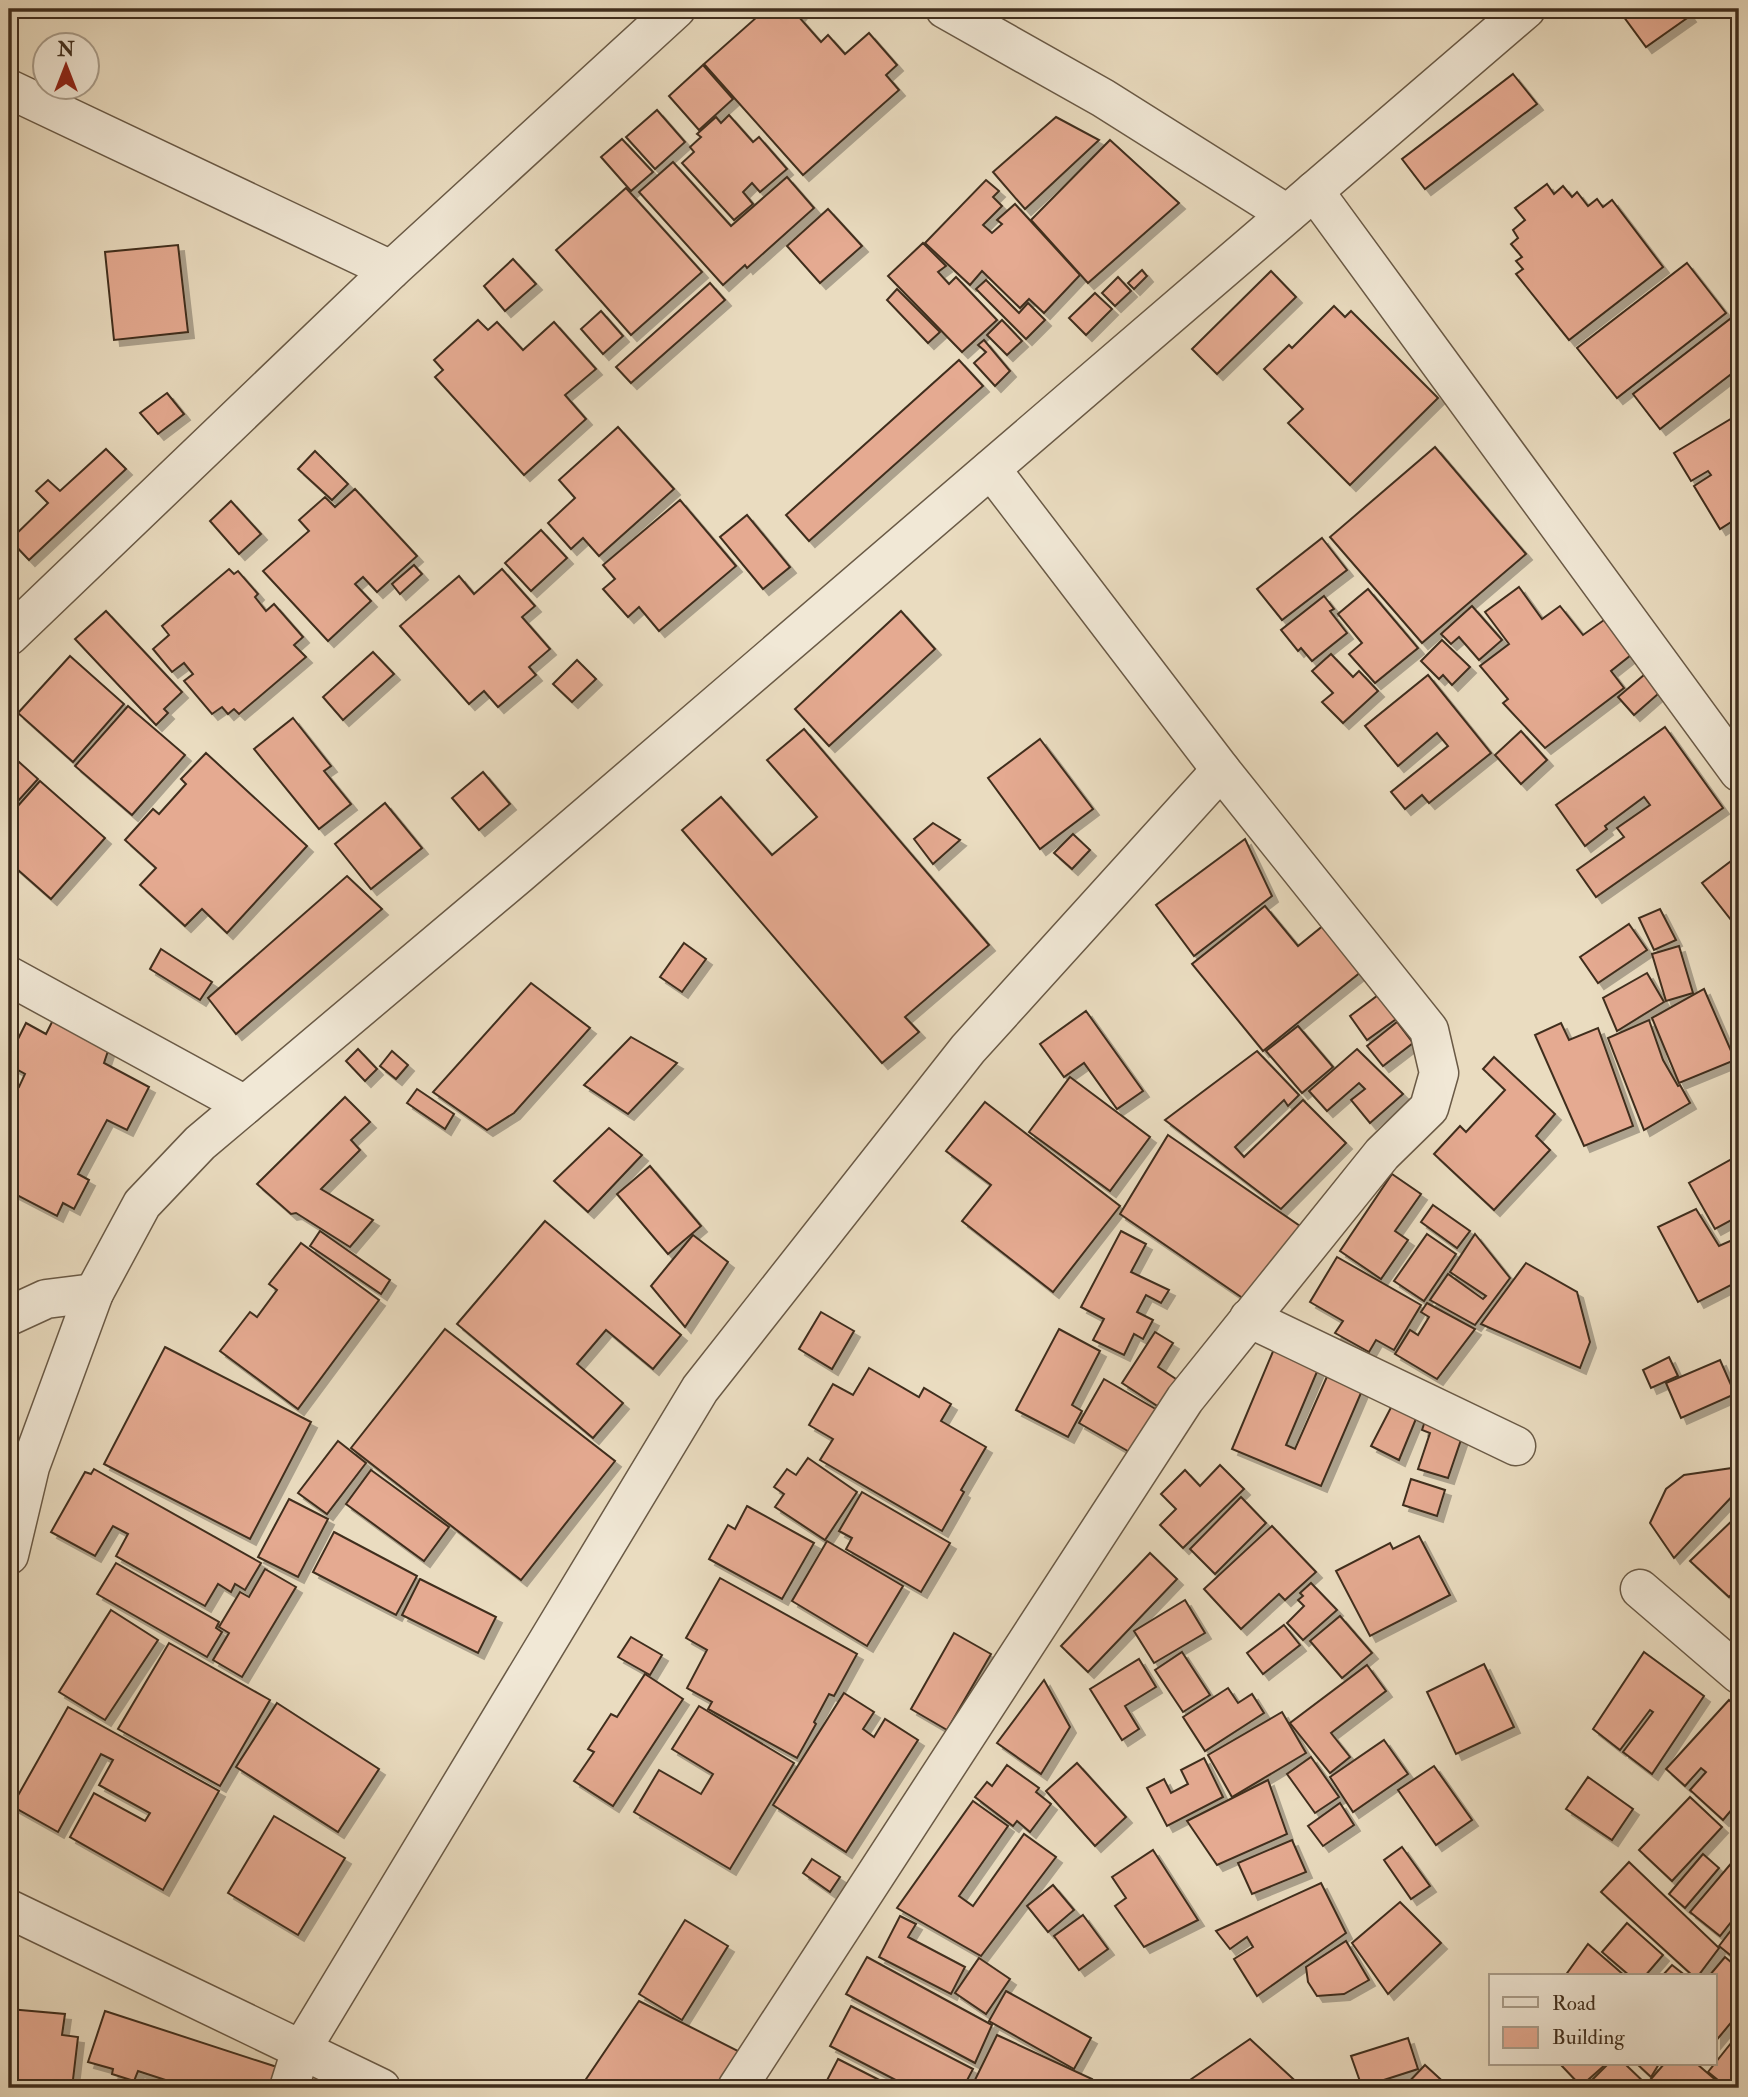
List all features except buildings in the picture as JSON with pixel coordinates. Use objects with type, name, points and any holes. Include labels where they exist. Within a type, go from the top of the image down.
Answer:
[{"type":"street","points":[[9,636],[391,270],[676,9]]},
{"type":"street","points":[[944,9],[1103,98],[1301,202],[1739,772]]},
{"type":"street","points":[[9,1555],[30,1467],[94,1293],[142,1204],[200,1143],[518,875],[1526,9]]},
{"type":"street","points":[[9,89],[391,270]]},
{"type":"street","points":[[737,2088],[1185,1399],[1382,1154],[1429,1108],[1439,1073],[1429,1030],[1221,770],[991,468]]},
{"type":"street","points":[[289,2088],[301,2050],[700,1389],[968,1049],[1221,770]]},
{"type":"street","points":[[9,976],[245,1105]]},
{"type":"street","points":[[9,1316],[46,1299],[94,1293]]},
{"type":"street","points":[[1250,1318],[1516,1446]]},
{"type":"street","points":[[1640,1588],[1739,1674]]},
{"type":"street","points":[[9,1909],[381,2088]]}]
